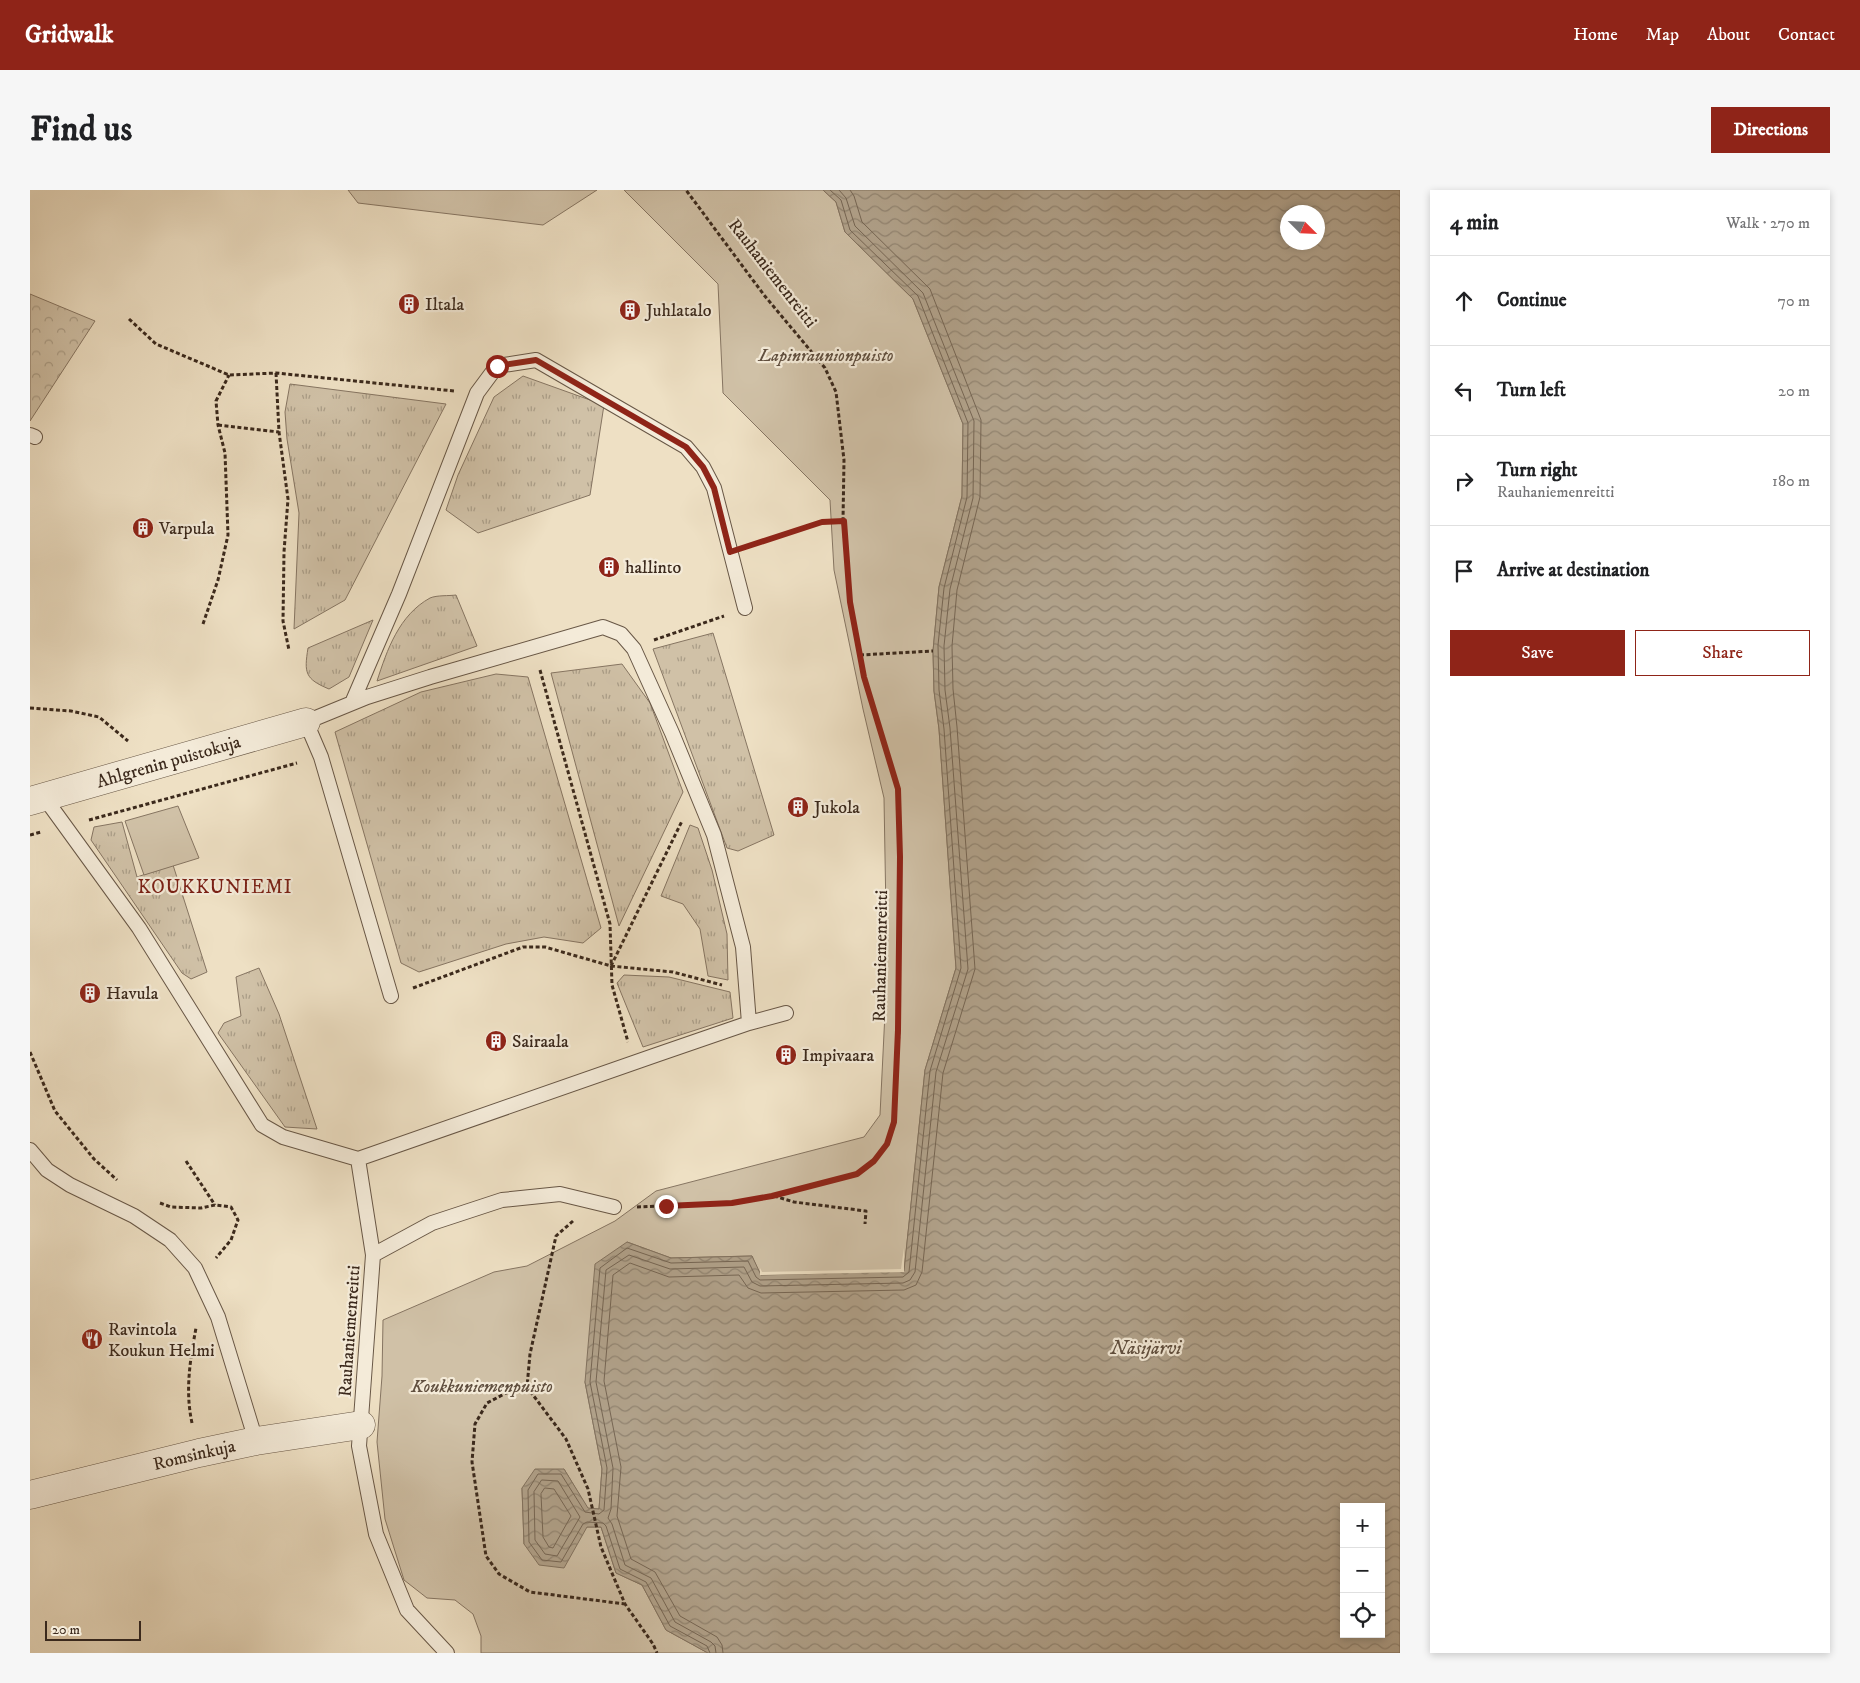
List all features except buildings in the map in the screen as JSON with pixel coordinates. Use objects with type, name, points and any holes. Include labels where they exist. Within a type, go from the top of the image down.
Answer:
[{"type":"street","name":"Ahlgrenin puistokuja","points":[[37,799],[306,722]]},
{"type":"street","name":"Romsinkuja","points":[[30,1495],[256,1441],[361,1425]]},
{"type":"lane","points":[[352,703],[399,594],[477,393],[497,366],[536,360],[686,447],[703,467],[714,488],[745,608]]},
{"type":"lane","points":[[391,996],[321,757],[306,722],[352,703],[430,677],[603,627],[621,634],[632,647],[672,733],[714,835],[743,947],[749,1023]]},
{"type":"lane","points":[[37,799],[64,826],[139,928],[262,1124],[283,1137],[358,1160],[749,1023],[786,1013]]},
{"type":"lane","points":[[30,1150],[47,1170],[70,1185],[134,1216],[170,1240],[195,1268],[218,1317],[256,1441]]},
{"type":"lane","points":[[358,1160],[373,1254]]},
{"type":"lane","name":"Rauhaniemenreitti","points":[[447,1653],[408,1610],[376,1534],[360,1446],[373,1254],[432,1223],[502,1200],[560,1194],[614,1207]]},
{"type":"path","name":"Rauhaniemenreitti","points":[[614,1207],[732,1203],[772,1196],[857,1174],[874,1161],[887,1144],[894,1122],[899,1020],[900,857],[898,789],[864,677],[850,602],[844,521],[844,460],[836,392],[825,368],[764,295],[686,190]]},
{"type":"path","points":[[129,319],[156,344],[229,375],[276,373],[477,393]]},
{"type":"path","points":[[276,373],[279,432],[288,499],[284,552],[283,621],[290,650]]},
{"type":"path","points":[[203,624],[218,580],[228,535],[225,453],[218,425],[216,401],[229,375]]},
{"type":"path","points":[[218,425],[279,432]]},
{"type":"path","points":[[730,552],[822,522],[844,521]]},
{"type":"path","points":[[632,647],[745,608]]},
{"type":"path","points":[[534,647],[610,924],[612,985],[634,1063]]},
{"type":"path","points":[[860,655],[932,651]]},
{"type":"path","points":[[30,708],[71,711],[99,717],[128,741]]},
{"type":"path","points":[[30,835],[122,812],[321,757]]},
{"type":"path","points":[[611,966],[677,828],[698,796]]},
{"type":"path","points":[[391,996],[523,947],[545,947],[611,966],[673,972],[746,994]]},
{"type":"path","points":[[186,1161],[215,1205]]},
{"type":"path","points":[[772,1196],[794,1202],[866,1211],[865,1224]]},
{"type":"path","points":[[556,1236],[530,1354],[527,1387],[566,1439],[588,1489],[601,1547],[625,1604],[657,1653]]},
{"type":"path","points":[[527,1387],[506,1393],[487,1402],[475,1424],[472,1462],[486,1556],[499,1574],[530,1592],[625,1604]]},
{"type":"green space","points":[[348,190],[597,190],[543,225],[358,203]]},
{"type":"green space","name":"Koukkuniemenpuisto","points":[[624,190],[823,190],[836,202],[845,232],[913,299],[963,424],[962,496],[939,587],[933,651],[934,691],[939,729],[956,968],[925,1070],[904,1272],[760,1275],[752,1256],[671,1258],[627,1242],[585,1382],[602,1469],[599,1509],[588,1509],[564,1469],[522,1488],[524,1544],[587,1527],[601,1527],[616,1573],[642,1585],[666,1630],[708,1653],[481,1653],[481,1636],[473,1614],[455,1600],[427,1598],[404,1580],[385,1519],[377,1442],[382,1376],[383,1320],[494,1272],[527,1266],[615,1221],[656,1191],[864,1137],[880,1115],[887,972],[884,798],[834,570],[830,500],[723,393],[718,284]]},
{"type":"green space","points":[[30,294],[95,321],[30,421]]},
{"type":"green space","points":[[523,376],[604,405],[590,495],[478,533],[446,510],[458,475],[494,397]]},
{"type":"green space","points":[[290,384],[446,404],[345,600],[294,629],[299,513],[287,439],[285,412]]},
{"type":"green space","points":[[456,595],[477,646],[377,681],[390,646],[410,614],[430,598]]},
{"type":"green space","points":[[373,620],[349,677],[329,689],[311,678],[306,664],[308,648]]},
{"type":"green space","points":[[713,633],[774,835],[738,851],[727,848],[653,649]]},
{"type":"green space","points":[[622,664],[650,703],[683,792],[619,926],[551,673]]},
{"type":"green space","points":[[496,674],[528,677],[601,928],[583,943],[544,937],[506,944],[419,972],[401,963],[335,732],[421,692]]},
{"type":"green space","points":[[178,806],[199,858],[144,875],[125,821]]},
{"type":"green space","points":[[122,822],[137,877],[173,865],[207,972],[191,979],[182,973],[91,840],[94,827]]},
{"type":"green space","points":[[690,825],[698,828],[712,870],[727,934],[728,980],[708,976],[700,929],[683,904],[661,896]]},
{"type":"green space","points":[[259,968],[279,1014],[317,1129],[285,1127],[218,1033],[224,1023],[241,1016],[236,977]]},
{"type":"green space","points":[[624,975],[669,977],[730,992],[733,1018],[643,1047],[617,983]]},
{"type":"water","name":"Näsijärvi","points":[[823,190],[1400,190],[1400,1653],[708,1653],[666,1630],[642,1585],[616,1573],[601,1527],[587,1527],[564,1568],[539,1565],[524,1544],[522,1488],[535,1469],[564,1469],[588,1508],[599,1509],[602,1469],[585,1382],[595,1264],[627,1242],[671,1258],[752,1256],[761,1275],[904,1271],[925,1070],[956,968],[939,729],[934,691],[933,651],[939,587],[962,496],[963,424],[913,299],[845,232],[836,202]]},
{"type":"pier","points":[[904,1248],[904,1272],[760,1275],[760,1268],[762,1272],[901,1269]]},
{"type":"place","name":"Iltala","points":[[409,304]]},
{"type":"place","name":"Juhlatalo","points":[[630,310]]},
{"type":"place","name":"Varpula","points":[[143,528]]},
{"type":"place","name":"hallinto","points":[[609,567]]},
{"type":"place","name":"Jukola","points":[[798,807]]},
{"type":"place","name":"Havula","points":[[90,993]]},
{"type":"place","name":"Sairaala","points":[[496,1041]]},
{"type":"place","name":"Impivaara","points":[[786,1055]]},
{"type":"place","name":"Ravintola Koukun Helmi","points":[[92,1339]]},
{"type":"district","name":"KOUKKUNIEMI","points":[[215,886]]},
{"type":"route","points":[[497,366],[536,360],[686,447],[703,467],[714,488],[730,552],[822,522],[844,521],[850,602],[864,677],[898,789],[900,857],[898,1030],[894,1122],[887,1144],[874,1161],[857,1174],[772,1196],[732,1203],[666,1206]]},
{"type":"park label","name":"Lapinraunionpuisto","points":[[826,355]]}]
